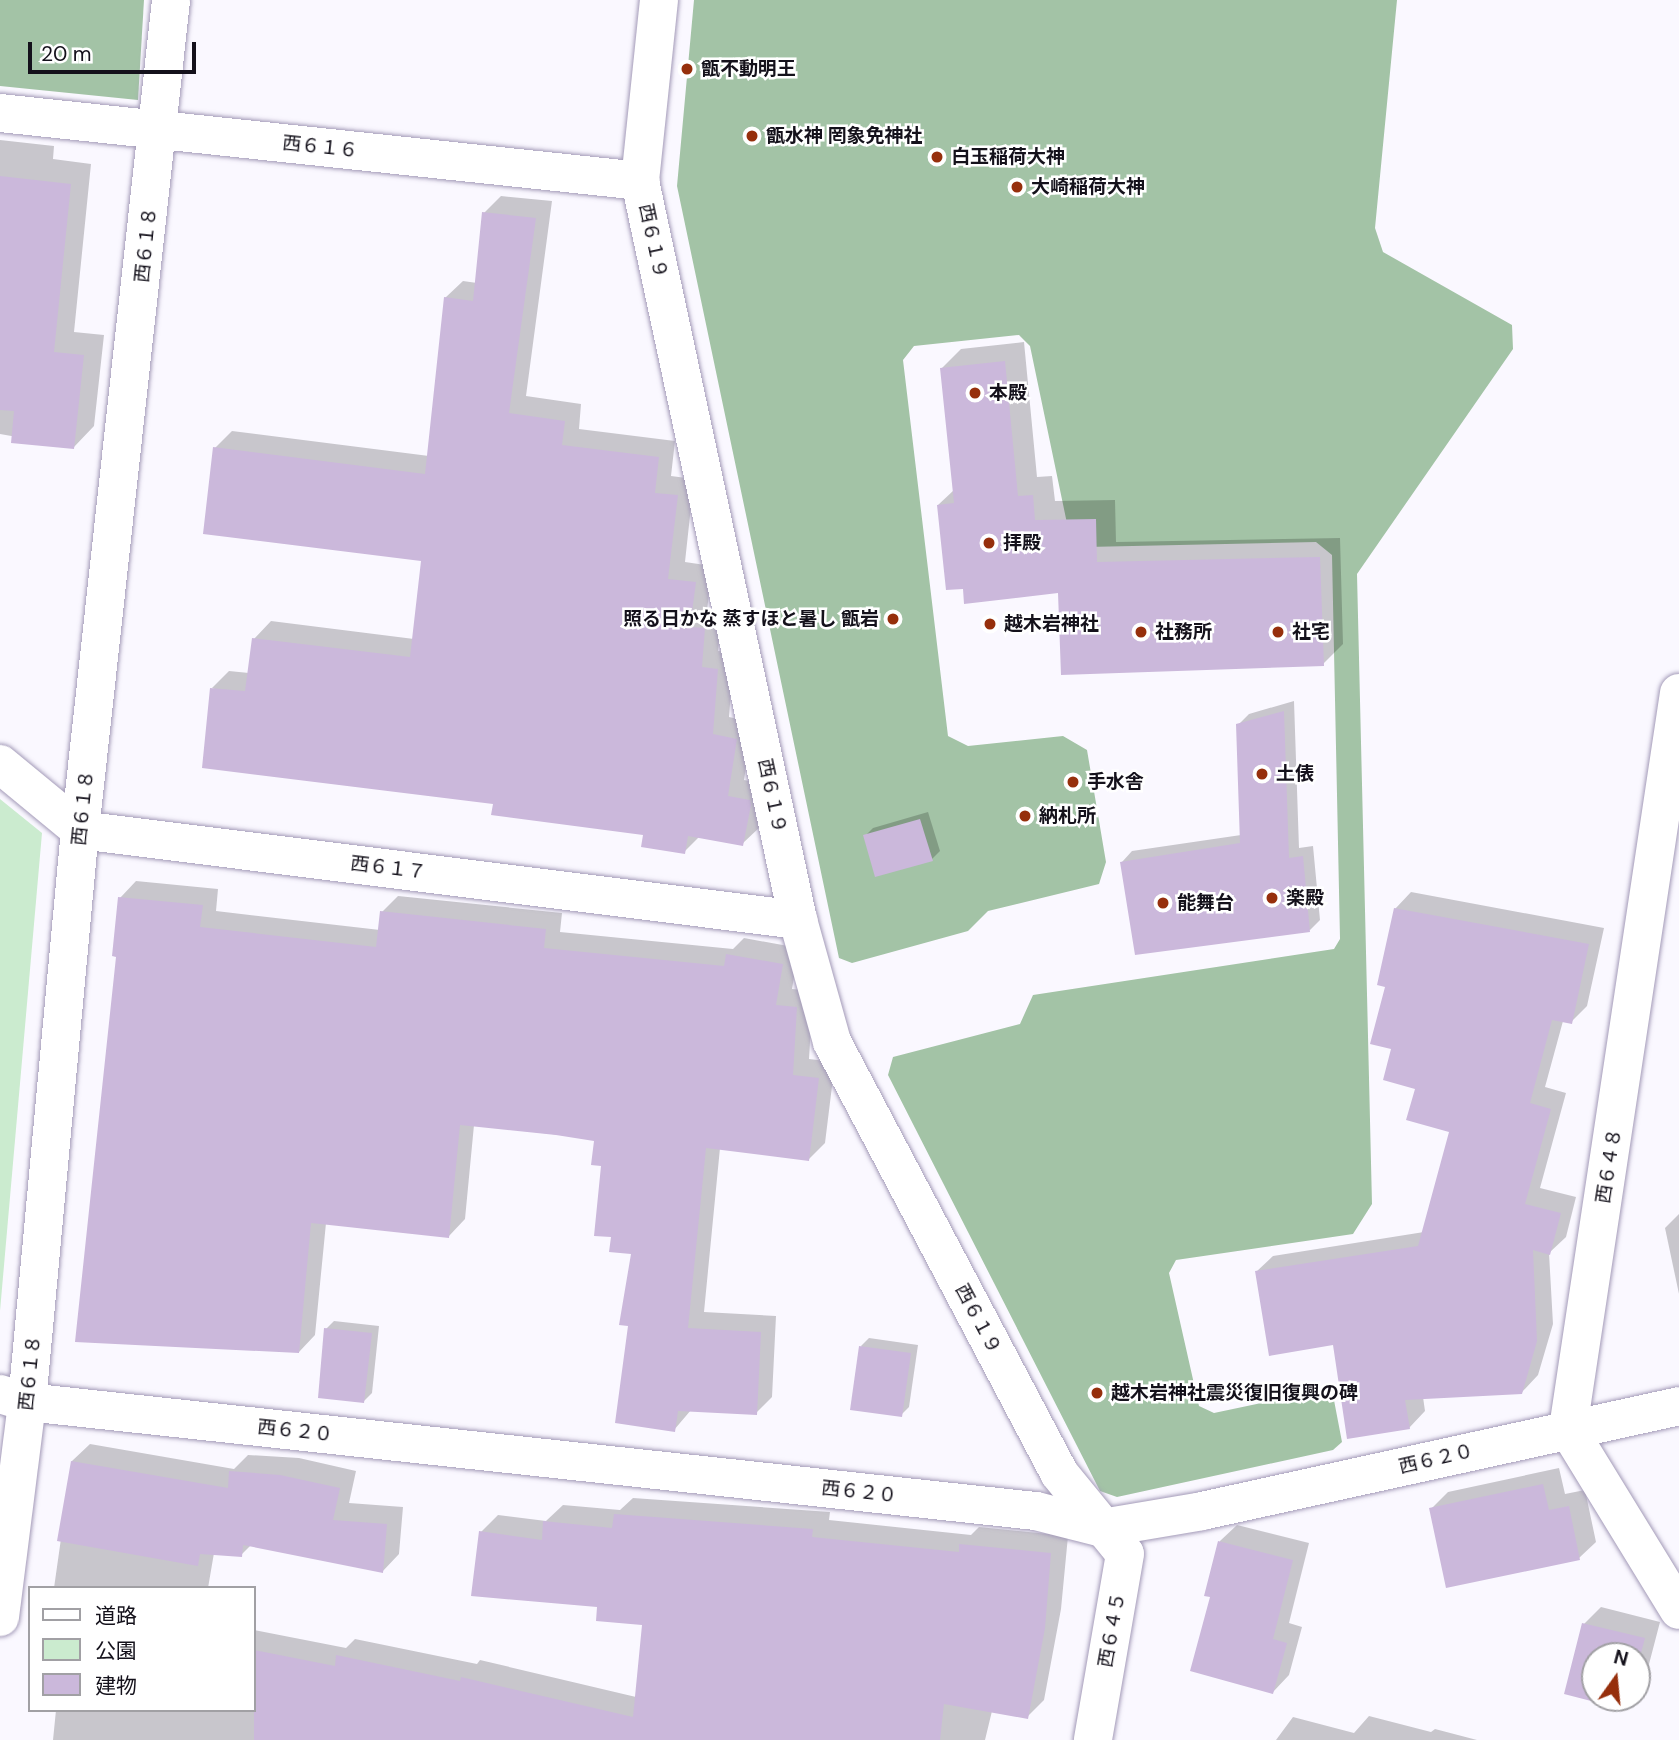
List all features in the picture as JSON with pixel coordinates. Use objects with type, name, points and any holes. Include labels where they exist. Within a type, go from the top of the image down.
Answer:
[{"type":"street","name":"西６１８","points":[[0,1617],[14,1398],[159,130],[171,0]]},
{"type":"street","name":"西６１９","points":[[659,0],[640,181],[798,920],[832,1042],[1059,1473],[1102,1528]]},
{"type":"street","name":"西６１６","points":[[0,113],[640,181]]},
{"type":"street","name":"西６４８","points":[[1568,1429],[1679,693]]},
{"type":"street","points":[[0,764],[80,830]]},
{"type":"street","name":"西６１７","points":[[80,830],[798,920]]},
{"type":"street","name":"西６２０","points":[[14,1398],[1036,1511],[1102,1528],[1202,1511],[1679,1406]]},
{"type":"street","points":[[1568,1429],[1679,1610]]},
{"type":"street","name":"西６４５","points":[[1093,1740],[1125,1554],[1102,1528]]},
{"type":"green space","points":[[0,0],[144,0],[138,100],[0,86]]},
{"type":"green space","points":[[694,0],[1397,0],[1375,228],[1383,252],[1512,325],[1513,349],[1357,574],[1372,1204],[1353,1234],[1176,1260],[1169,1273],[1199,1406],[1214,1413],[1322,1390],[1333,1395],[1342,1442],[1333,1450],[1117,1497],[1100,1491],[888,1075],[893,1057],[1020,1024],[1033,995],[1334,949],[1340,939],[1332,555],[1316,542],[1086,547],[1069,533],[1030,346],[1019,335],[914,346],[903,360],[948,736],[968,746],[1063,736],[1087,750],[1106,862],[1099,884],[988,911],[968,931],[852,963],[839,958],[677,186]]},
{"type":"green space","points":[[0,799],[42,833],[0,1311]]},
{"type":"building","points":[[0,176],[71,184],[54,352],[84,355],[74,449],[11,443],[14,411],[0,410]]},
{"type":"building","points":[[482,212],[536,218],[509,413],[565,421],[562,445],[659,457],[655,493],[678,495],[668,579],[696,582],[690,627],[705,628],[702,667],[718,669],[713,734],[737,739],[728,796],[750,800],[751,805],[743,846],[688,836],[685,854],[641,847],[643,835],[491,815],[493,804],[202,768],[210,688],[245,691],[252,638],[410,657],[421,561],[203,534],[213,447],[425,474],[444,297],[473,301]]},
{"type":"building","points":[[1005,361],[1018,496],[1033,495],[1035,520],[1096,519],[1097,562],[1320,557],[1324,666],[1061,675],[1058,593],[964,604],[963,589],[946,590],[937,505],[954,503],[940,368]]},
{"type":"building","points":[[1284,711],[1289,858],[1303,856],[1310,932],[1135,955],[1120,862],[1240,843],[1236,724]]},
{"type":"building","points":[[920,819],[933,861],[875,877],[863,835]]},
{"type":"building","points":[[118,897],[203,905],[200,927],[376,947],[380,911],[546,929],[544,948],[724,966],[726,954],[783,964],[776,1005],[797,1007],[793,1075],[819,1078],[809,1161],[706,1148],[688,1328],[761,1332],[757,1415],[678,1411],[675,1432],[615,1423],[628,1326],[619,1325],[631,1254],[609,1252],[611,1237],[594,1236],[601,1166],[591,1165],[594,1141],[556,1135],[460,1125],[449,1238],[311,1223],[299,1353],[75,1342],[116,957],[112,956]]},
{"type":"building","points":[[1394,908],[1589,944],[1572,1024],[1552,1020],[1530,1103],[1551,1109],[1525,1204],[1561,1213],[1550,1255],[1533,1250],[1537,1341],[1522,1394],[1405,1400],[1410,1429],[1347,1439],[1333,1345],[1269,1356],[1255,1271],[1418,1246],[1449,1132],[1406,1120],[1415,1089],[1383,1080],[1391,1049],[1370,1044],[1385,987],[1377,985]]},
{"type":"building","points":[[324,1328],[372,1333],[364,1403],[318,1398]]},
{"type":"building","points":[[859,1346],[911,1353],[902,1417],[850,1410]]},
{"type":"building","points":[[71,1461],[228,1488],[229,1471],[280,1475],[340,1488],[333,1520],[387,1524],[383,1573],[243,1545],[242,1557],[200,1554],[198,1566],[57,1541]]},
{"type":"building","points":[[1543,1484],[1549,1510],[1569,1506],[1580,1560],[1446,1588],[1429,1508]]},
{"type":"building","points":[[614,1514],[813,1529],[812,1537],[959,1552],[959,1544],[1051,1553],[1045,1628],[1028,1719],[944,1704],[940,1740],[254,1740],[256,1650],[335,1666],[336,1655],[460,1681],[461,1677],[633,1717],[642,1625],[596,1621],[597,1607],[471,1596],[479,1531],[542,1540],[543,1521],[612,1528]]},
{"type":"building","points":[[1218,1541],[1293,1560],[1273,1639],[1287,1643],[1273,1694],[1190,1671],[1210,1597],[1204,1596]]},
{"type":"building","points":[[1582,1623],[1645,1638],[1644,1642],[1581,1642],[1581,1698],[1564,1694]]},
{"type":"place","name":"甑不動明王","points":[[687,69]]},
{"type":"place","name":"甑水神 罔象免神社","points":[[752,136]]},
{"type":"place","name":"白玉稲荷大神","points":[[937,157]]},
{"type":"place","name":"大崎稲荷大神","points":[[1017,187]]},
{"type":"place","name":"本殿","points":[[975,393]]},
{"type":"place","name":"拝殿","points":[[989,543]]},
{"type":"place","name":"照る日かな 蒸すほと暑し 甑岩","points":[[893,619]]},
{"type":"place","name":"越木岩神社","points":[[990,624]]},
{"type":"place","name":"社務所","points":[[1141,632]]},
{"type":"place","name":"社宅","points":[[1278,632]]},
{"type":"place","name":"土俵","points":[[1262,774]]},
{"type":"place","name":"手水舎","points":[[1073,782]]},
{"type":"place","name":"納札所","points":[[1025,816]]},
{"type":"place","name":"楽殿","points":[[1272,898]]},
{"type":"place","name":"能舞台","points":[[1163,903]]},
{"type":"place","name":"越木岩神社震災復旧復興の碑","points":[[1097,1393]]}]
